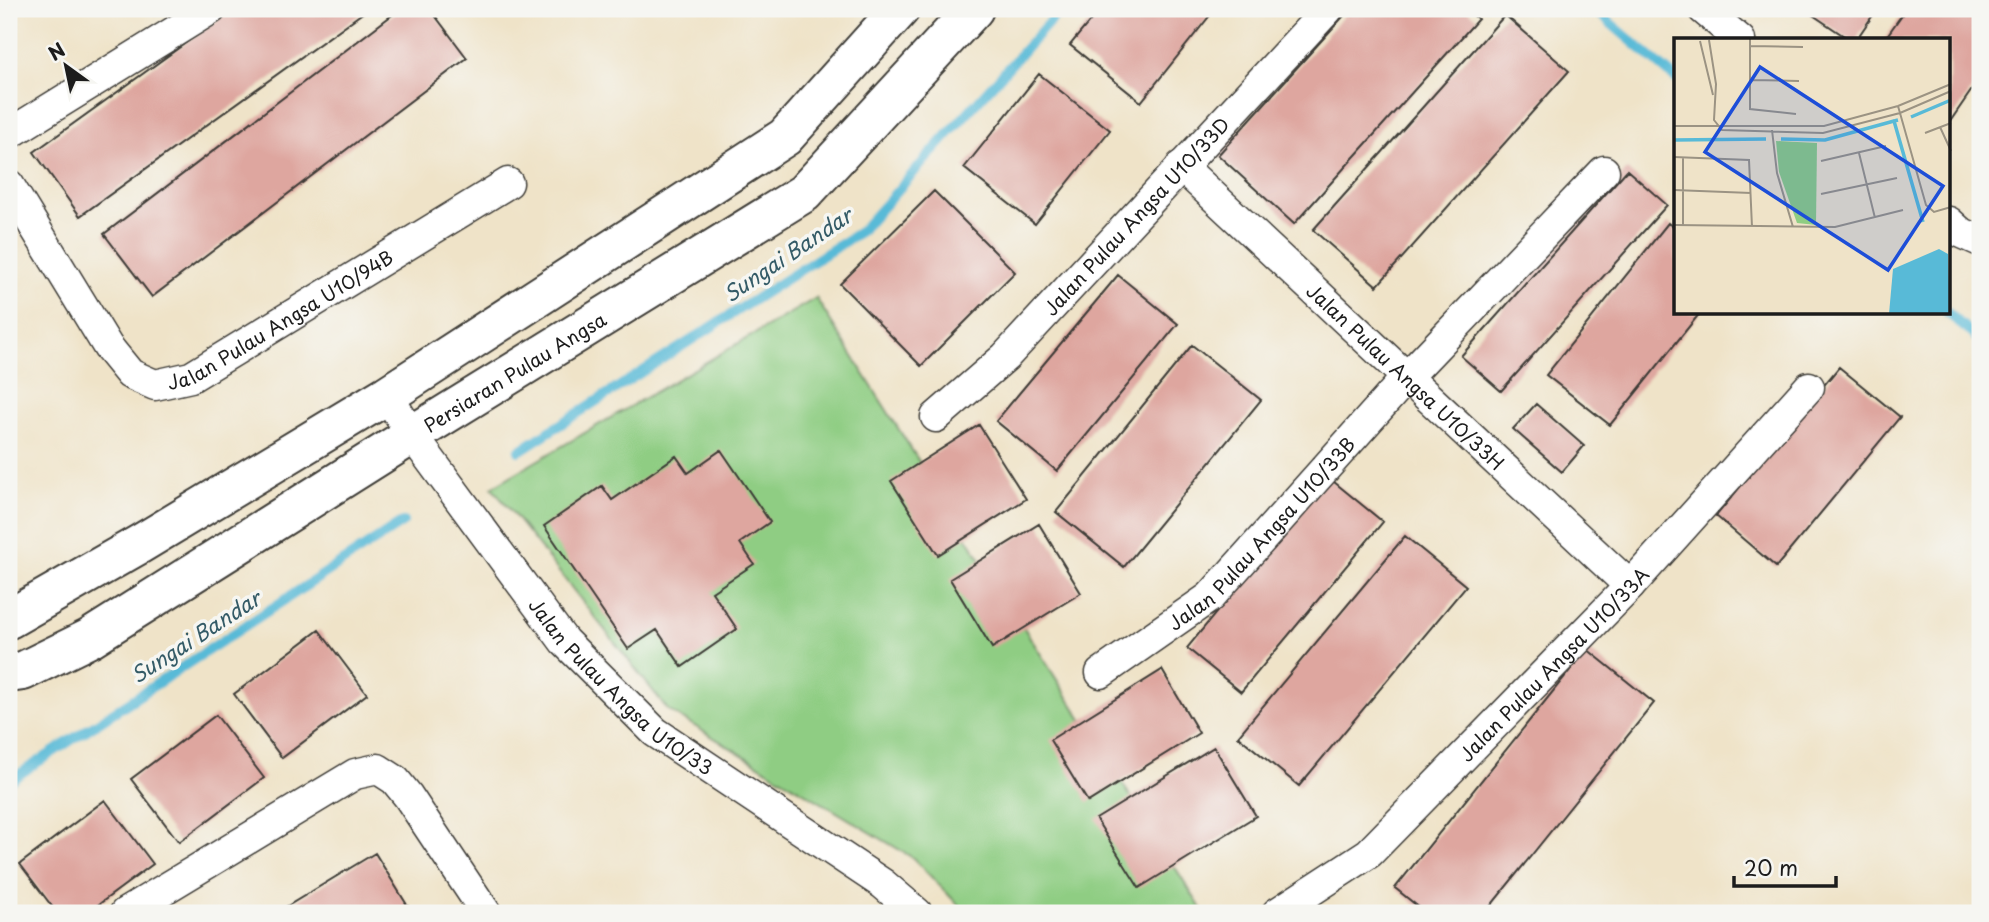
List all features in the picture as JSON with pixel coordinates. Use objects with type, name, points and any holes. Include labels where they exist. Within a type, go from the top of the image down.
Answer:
[{"type":"street","points":[[9,134],[211,9]]},
{"type":"street","points":[[9,619],[140,544],[387,395],[785,137],[900,9]]},
{"type":"street","name":"Persiaran Pulau Angsa","points":[[9,673],[23,671],[90,638],[804,193],[974,9]]},
{"type":"street","name":"Jalan Pulau Angsa U10/33D","points":[[936,417],[1005,357],[1328,9]]},
{"type":"street","points":[[1703,9],[1738,38]]},
{"type":"street","name":"Jalan Pulau Angsa U10/33H","points":[[1181,166],[1630,586]]},
{"type":"street","name":"Jalan Pulau Angsa U10/33B","points":[[1101,673],[1210,597],[1407,377],[1604,171]]},
{"type":"street","name":"Jalan Pulau Angsa U10/94B","points":[[9,185],[108,347],[130,374],[155,385],[191,377],[508,183]]},
{"type":"street","name":"Jalan Pulau Angsa U10/33A","points":[[1277,913],[1369,853],[1630,586],[1809,387]]},
{"type":"street","name":"Jalan Pulau Angsa U10/33","points":[[387,395],[412,435],[564,641],[655,732],[883,884],[917,913]]},
{"type":"street","points":[[125,913],[355,774],[378,769],[395,780],[408,796],[486,913]]},
{"type":"green space","points":[[816,298],[1204,913],[966,913],[913,858],[668,710],[492,487]]},
{"type":"building","points":[[233,9],[368,9],[80,216],[34,152]]},
{"type":"building","points":[[400,9],[430,9],[467,58],[152,297],[104,234]]},
{"type":"building","points":[[1100,9],[1215,9],[1141,102],[1070,45]]},
{"type":"building","points":[[1350,9],[1466,9],[1478,19],[1294,224],[1218,155]]},
{"type":"building","points":[[1804,9],[1877,9],[1857,38],[1847,38]]},
{"type":"building","points":[[1906,9],[1980,9],[1980,78],[1951,120],[1951,38],[1885,38]]},
{"type":"building","points":[[1505,15],[1569,71],[1377,286],[1313,230]]},
{"type":"building","points":[[1039,74],[1110,130],[1035,224],[964,168]]},
{"type":"building","points":[[1627,170],[1667,205],[1501,391],[1461,356]]},
{"type":"building","points":[[934,191],[1015,272],[921,366],[840,284]]},
{"type":"building","points":[[1668,223],[1674,228],[1674,315],[1698,315],[1610,425],[1546,375]]},
{"type":"building","points":[[1118,275],[1178,324],[1057,471],[996,421]]},
{"type":"building","points":[[1192,345],[1261,400],[1124,567],[1056,512]]},
{"type":"building","points":[[1839,367],[1900,417],[1776,567],[1716,516]]},
{"type":"building","points":[[1536,404],[1584,446],[1562,472],[1513,429]]},
{"type":"building","points":[[979,425],[1026,499],[938,555],[891,481]]},
{"type":"building","points":[[721,450],[770,522],[740,543],[754,564],[712,592],[737,629],[682,667],[657,630],[628,649],[544,526],[602,486],[612,500],[676,456],[688,473]]},
{"type":"building","points":[[1328,477],[1383,522],[1241,692],[1187,648]]},
{"type":"building","points":[[1039,524],[1081,593],[992,648],[950,579]]},
{"type":"building","points":[[1405,536],[1466,586],[1299,786],[1238,736]]},
{"type":"building","points":[[319,630],[367,694],[282,758],[234,694]]},
{"type":"building","points":[[1587,649],[1654,703],[1485,913],[1426,913],[1395,888]]},
{"type":"building","points":[[1162,670],[1199,733],[1088,802],[1050,740]]},
{"type":"building","points":[[216,715],[264,778],[179,842],[131,779]]},
{"type":"building","points":[[1214,747],[1256,816],[1139,888],[1096,819]]},
{"type":"building","points":[[105,800],[153,864],[87,913],[57,913],[20,864]]},
{"type":"building","points":[[375,853],[412,913],[276,913]]},
{"type":"waterway","name":"Sungai Bandar","points":[[519,451],[861,231],[1061,9]]},
{"type":"waterway","points":[[1594,9],[1674,77]]},
{"type":"waterway","points":[[1950,315],[1980,341]]},
{"type":"waterway","name":"Sungai Bandar","points":[[9,781],[403,522]]}]
